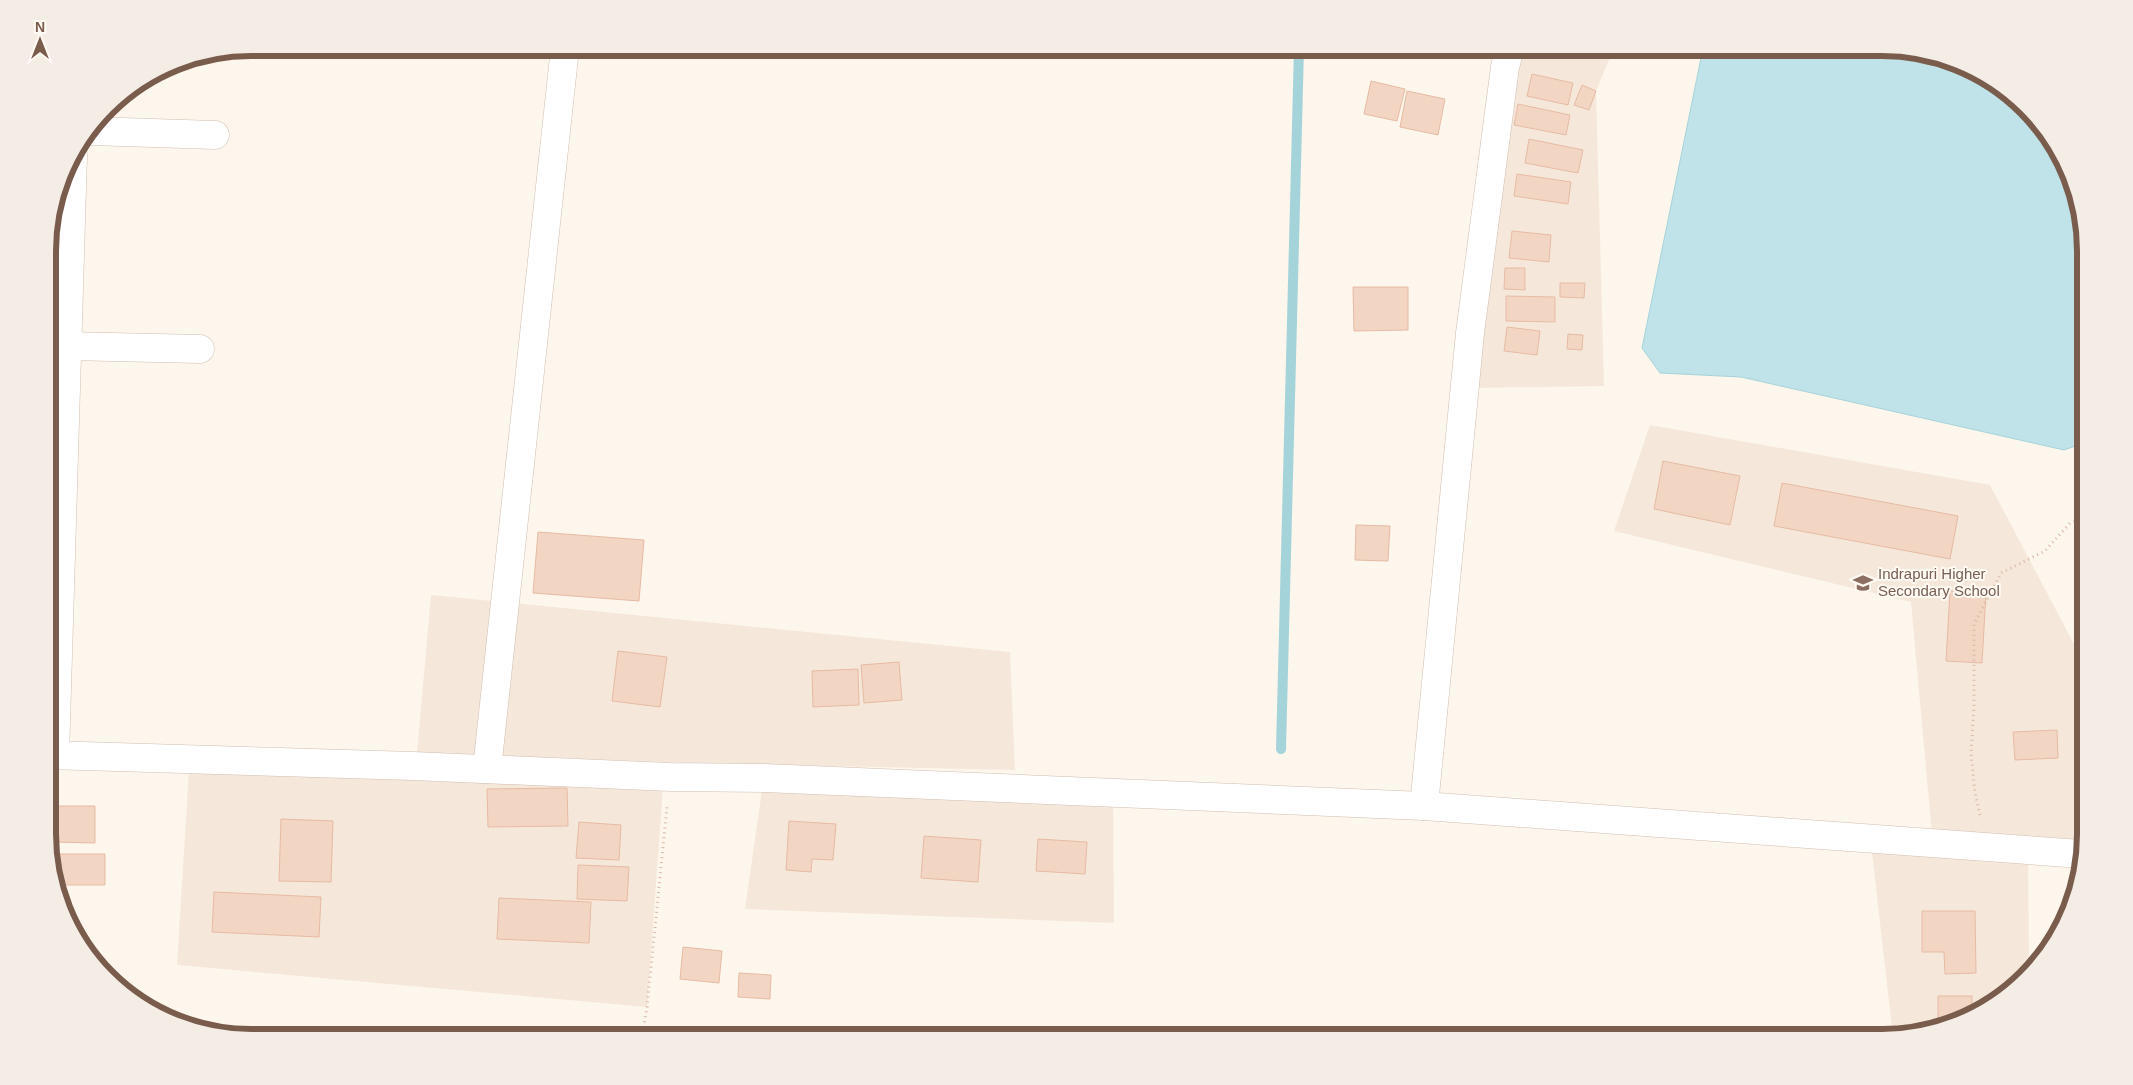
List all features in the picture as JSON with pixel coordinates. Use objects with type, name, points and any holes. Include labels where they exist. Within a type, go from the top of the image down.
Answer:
[{"type":"street","points":[[487,769],[563,56]]},
{"type":"street","points":[[1424,806],[1470,333],[1508,56]]},
{"type":"street","points":[[97,131],[215,135]]},
{"type":"street","points":[[56,646],[72,173]]},
{"type":"street","points":[[67,346],[200,349]]},
{"type":"street","points":[[56,755],[803,780],[1424,806],[2075,854]]},
{"type":"path","points":[[1990,847],[1983,828],[1975,792],[1971,754],[1974,706],[1974,624],[2001,573],[2045,551],[2070,523],[2077,521]]},
{"type":"path","points":[[643,1029],[670,777]]},
{"type":"shaded area","points":[[1509,56],[1611,56],[1596,91],[1604,386],[1465,388]]},
{"type":"shaded area","points":[[1650,425],[1990,485],[2077,650],[2077,834],[2074,864],[2028,859],[2029,961],[2001,989],[1980,1003],[1957,1014],[1920,1025],[1892,1028],[1871,844],[1933,846],[1911,602],[1614,531]]},
{"type":"shaded area","points":[[431,595],[1010,652],[1015,770],[689,763],[417,753]]},
{"type":"shaded area","points":[[189,770],[663,788],[647,1007],[177,965]]},
{"type":"shaded area","points":[[763,783],[1113,798],[1114,923],[745,909]]},
{"type":"water","points":[[1701,56],[1882,56],[1908,58],[1933,63],[1968,76],[2001,96],[2037,132],[2062,176],[2073,213],[2077,251],[2077,445],[2064,450],[1741,377],[1660,373],[1642,348]]},
{"type":"building","points":[[1532,74],[1573,83],[1568,105],[1527,96]]},
{"type":"building","points":[[1371,81],[1405,89],[1397,121],[1364,114]]},
{"type":"building","points":[[1582,85],[1596,91],[1589,110],[1574,105]]},
{"type":"building","points":[[1407,91],[1445,99],[1438,135],[1400,127]]},
{"type":"building","points":[[1518,104],[1570,115],[1566,135],[1514,125]]},
{"type":"building","points":[[1529,139],[1583,150],[1578,173],[1525,163]]},
{"type":"building","points":[[1517,174],[1571,182],[1568,204],[1514,196]]},
{"type":"building","points":[[1512,231],[1551,235],[1549,262],[1509,258]]},
{"type":"building","points":[[1505,268],[1525,268],[1525,290],[1504,289]]},
{"type":"building","points":[[1560,283],[1585,283],[1584,298],[1560,297]]},
{"type":"building","points":[[1353,287],[1408,287],[1408,330],[1354,331]]},
{"type":"building","points":[[1506,296],[1555,297],[1555,322],[1506,321]]},
{"type":"building","points":[[1507,327],[1540,331],[1537,355],[1504,351]]},
{"type":"building","points":[[1568,334],[1583,335],[1582,350],[1567,349]]},
{"type":"building","points":[[1663,461],[1740,476],[1730,525],[1654,509]]},
{"type":"building","points":[[1782,483],[1958,516],[1950,559],[1774,526]]},
{"type":"building","points":[[1356,525],[1390,526],[1388,561],[1355,560]]},
{"type":"building","points":[[538,532],[644,540],[639,601],[533,593]]},
{"type":"building","points":[[1950,591],[1986,593],[1982,663],[1946,661]]},
{"type":"building","points":[[618,651],[667,657],[660,707],[612,701]]},
{"type":"building","points":[[899,662],[902,700],[864,703],[861,665]]},
{"type":"building","points":[[858,669],[859,705],[813,707],[812,671]]},
{"type":"building","points":[[2057,730],[2058,758],[2015,760],[2013,732]]},
{"type":"building","points":[[567,788],[568,826],[488,827],[487,789]]},
{"type":"building","points":[[56,806],[95,806],[95,843],[57,842]]},
{"type":"building","points":[[281,819],[333,821],[331,882],[279,881]]},
{"type":"building","points":[[789,821],[836,824],[833,860],[812,859],[811,872],[786,870]]},
{"type":"building","points":[[579,822],[621,825],[619,860],[576,858]]},
{"type":"building","points":[[924,836],[981,840],[978,882],[921,878]]},
{"type":"building","points":[[1038,839],[1087,842],[1085,874],[1036,871]]},
{"type":"building","points":[[58,854],[105,854],[105,885],[63,885]]},
{"type":"building","points":[[578,865],[629,867],[627,901],[577,899]]},
{"type":"building","points":[[214,892],[321,897],[319,937],[212,932]]},
{"type":"building","points":[[499,898],[591,902],[589,943],[497,939]]},
{"type":"building","points":[[1922,911],[1975,911],[1976,973],[1945,974],[1944,952],[1922,952]]},
{"type":"building","points":[[683,947],[722,951],[719,983],[680,979]]},
{"type":"building","points":[[739,973],[771,975],[770,999],[738,997]]},
{"type":"building","points":[[1938,996],[1972,996],[1972,1007],[1938,1020]]},
{"type":"waterway","points":[[1281,749],[1299,56]]},
{"type":"place","name":"Indrapuri Higher Secondary School","points":[[1863,583]]}]
